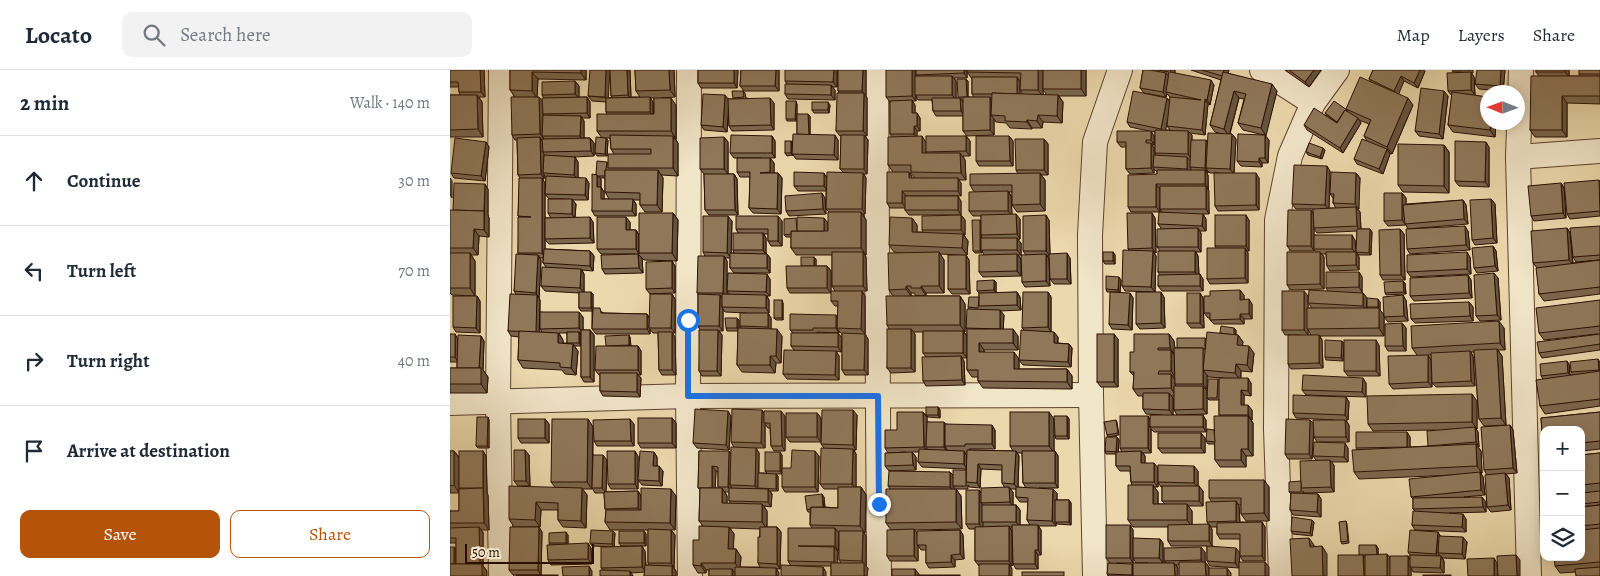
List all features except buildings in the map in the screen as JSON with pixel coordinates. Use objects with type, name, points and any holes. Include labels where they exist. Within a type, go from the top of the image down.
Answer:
[{"type":"street","points":[[501,70],[498,402],[501,576]]},
{"type":"street","points":[[689,70],[688,396],[690,576]]},
{"type":"street","points":[[876,70],[880,576]]},
{"type":"street","points":[[1095,576],[1090,234],[1095,142],[1120,70]]},
{"type":"street","points":[[1262,70],[1313,103]]},
{"type":"street","points":[[1281,576],[1276,429],[1277,220],[1290,156],[1313,103],[1336,70]]},
{"type":"street","points":[[1521,70],[1518,157],[1529,576]]},
{"type":"street","points":[[1518,157],[1600,151]]},
{"type":"street","points":[[450,403],[688,396],[1091,395]]},
{"type":"route","points":[[688,320],[688,396],[878,396],[879,504]]}]
